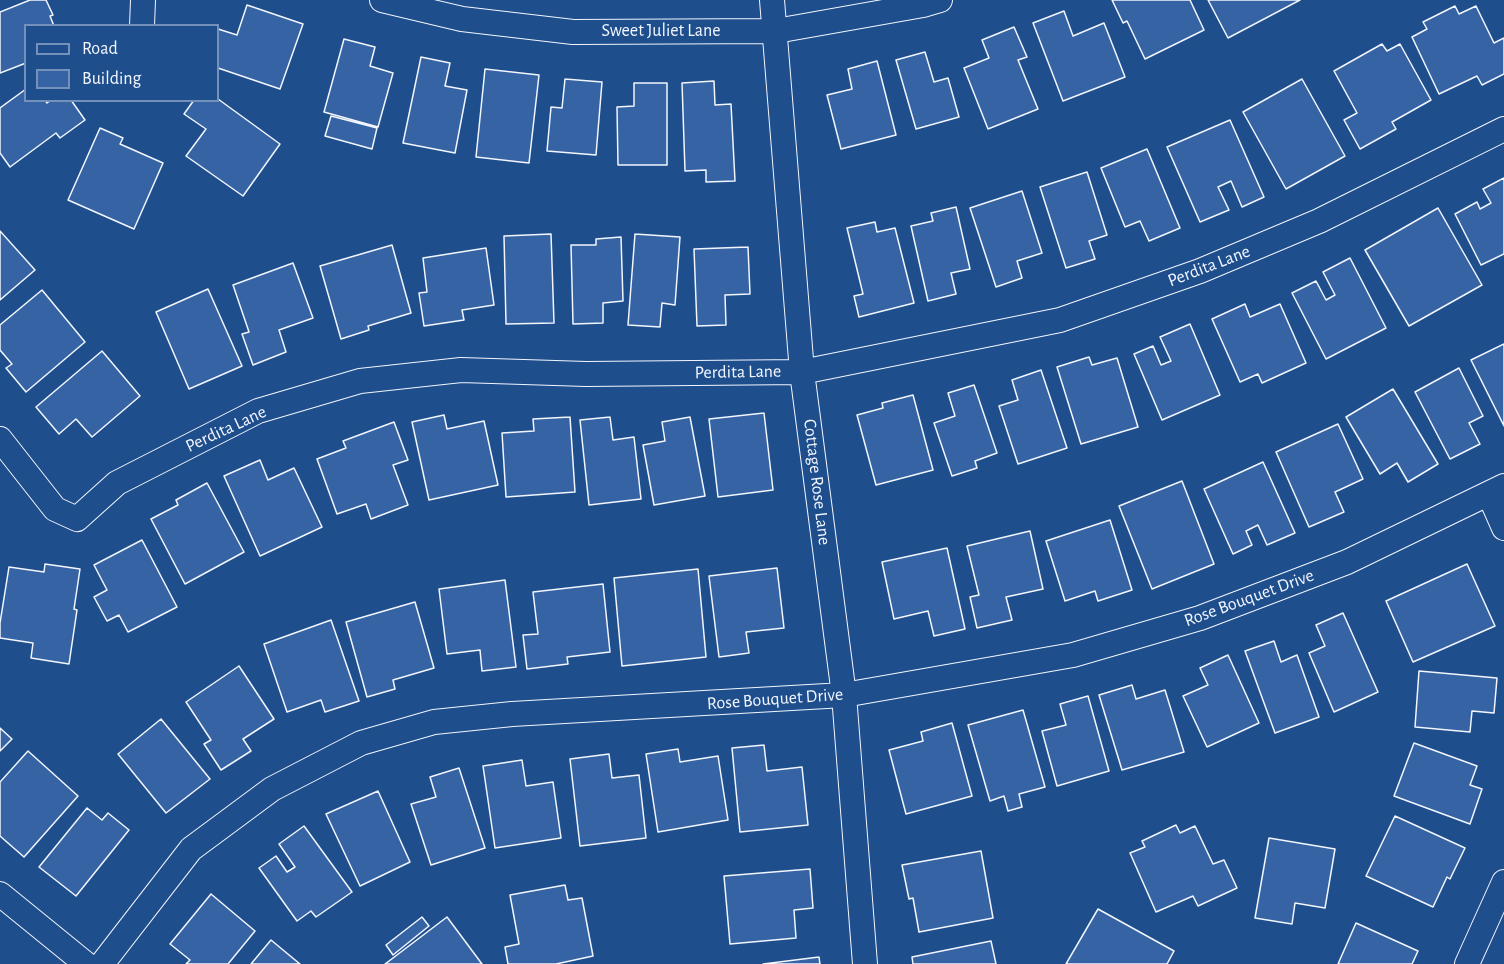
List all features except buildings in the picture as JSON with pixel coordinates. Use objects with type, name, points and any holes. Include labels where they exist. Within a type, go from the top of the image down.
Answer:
[{"type":"street","points":[[142,24],[143,0]]},
{"type":"street","name":"Sweet Juliet Lane","points":[[382,0],[462,19],[573,32],[776,31],[940,0]]},
{"type":"street","name":"Cottage Rose Lane","points":[[772,0],[802,372],[844,695],[865,964]]},
{"type":"street","name":"Perdita Lane","points":[[0,439],[55,509],[77,519],[117,483],[258,411],[360,381],[461,370],[586,374],[802,372],[1060,320],[1200,271],[1319,221],[1504,129]]},
{"type":"street","points":[[1497,490],[1504,528]]},
{"type":"street","name":"Rose Bouquet Drive","points":[[102,964],[191,849],[272,789],[361,743],[434,722],[512,714],[844,695],[1073,655],[1200,618],[1347,562],[1497,490]]},
{"type":"street","points":[[1467,964],[1504,882]]},
{"type":"street","points":[[0,894],[86,964]]}]
